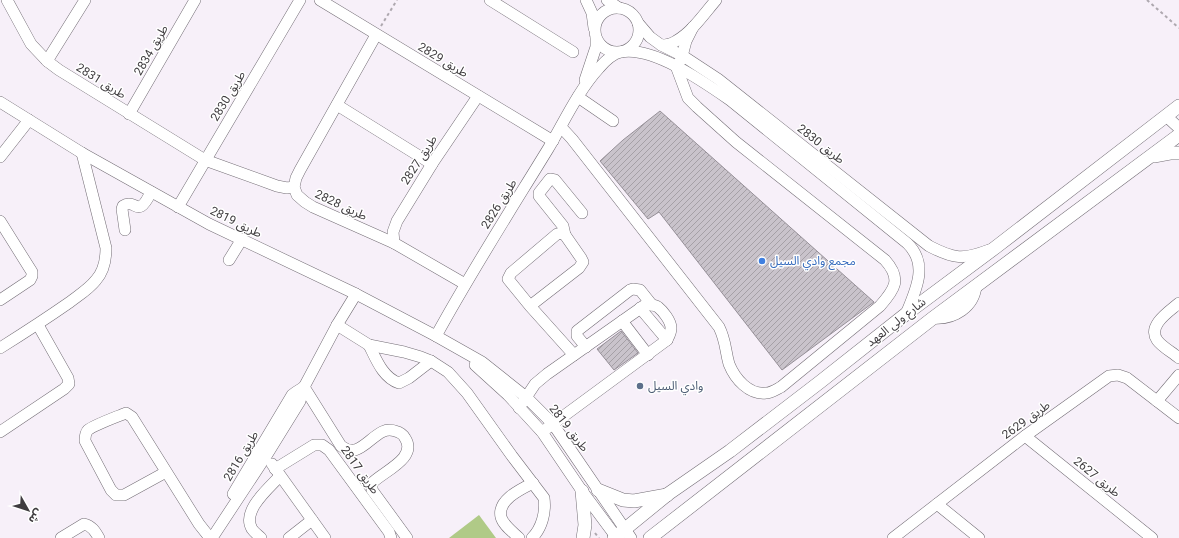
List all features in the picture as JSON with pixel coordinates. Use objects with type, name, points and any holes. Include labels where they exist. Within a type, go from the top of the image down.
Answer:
[{"type":"main road","name":"شارع ولي العهد","points":[[621,536],[668,494],[730,451],[906,314],[1175,110]]},
{"type":"main road","name":"شارع ولي العهد","points":[[650,538],[933,318],[1179,135]]},
{"type":"main road","points":[[1148,158],[1159,155],[1179,153]]},
{"type":"main road","points":[[598,490],[614,497],[634,501],[668,494]]},
{"type":"main road","points":[[582,491],[585,525],[583,538]]},
{"type":"street","name":"طريق 2831","points":[[6,0],[31,44],[47,61],[59,70],[205,160],[277,186],[287,188],[294,187]]},
{"type":"street","points":[[47,61],[85,0]]},
{"type":"street","name":"طريق 2834","points":[[129,114],[195,0]]},
{"type":"street","name":"طريق 2830","points":[[178,206],[300,0]]},
{"type":"street","name":"طريق 2829","points":[[320,0],[553,141]]},
{"type":"street","points":[[490,0],[573,52]]},
{"type":"street","points":[[586,0],[592,13],[595,35],[604,48],[609,51],[622,52],[628,50],[637,41],[639,29],[638,23],[631,12],[619,8],[607,0]]},
{"type":"street","points":[[661,46],[677,41],[693,27],[716,0]]},
{"type":"street","points":[[595,35],[595,25],[601,14],[606,11],[619,8]]},
{"type":"street","name":"طريق 2830","points":[[638,23],[650,37],[661,46],[682,56],[718,79],[929,246],[948,255],[962,257],[977,254],[996,247]]},
{"type":"street","points":[[561,128],[572,139],[719,328],[726,343],[729,363],[734,373],[746,387],[756,392],[767,393],[781,388],[880,306],[891,293],[895,280],[894,272],[885,260],[736,142],[697,108],[688,98],[676,66],[679,63],[686,41],[693,27]]},
{"type":"street","points":[[294,187],[300,170],[376,35]]},
{"type":"street","name":"طريق 2826","points":[[584,87],[596,47],[595,35]]},
{"type":"street","name":"طريق 2830","points":[[622,52],[644,53],[676,66],[703,81],[730,100],[914,249],[920,266],[918,282],[906,314]]},
{"type":"street","name":"طريق 2826","points":[[436,336],[465,284],[561,128],[584,87],[610,57],[622,52]]},
{"type":"street","name":"طريق 2827","points":[[394,243],[393,232],[397,220],[432,164],[478,96]]},
{"type":"street","points":[[578,97],[613,121]]},
{"type":"street","name":"طريق 2819","points":[[0,102],[82,153],[151,192],[242,239],[356,294],[482,362],[526,397],[553,424],[598,490],[621,536]]},
{"type":"street","points":[[337,105],[432,164]]},
{"type":"street","points":[[1175,110],[1179,128]]},
{"type":"street","points":[[0,157],[29,120]]},
{"type":"street","points":[[0,348],[38,325],[92,285],[100,274],[105,262],[106,248],[82,153]]},
{"type":"street","points":[[530,306],[579,268],[583,262],[565,235],[563,226],[539,196],[539,193],[550,179],[555,180],[582,213]]},
{"type":"street","name":"طريق 2828","points":[[294,187],[297,195],[314,207],[394,243],[465,284]]},
{"type":"street","points":[[125,230],[122,209],[123,206],[128,204],[138,207],[142,206],[146,203],[151,192]]},
{"type":"street","points":[[0,221],[32,272],[30,280],[0,300]]},
{"type":"street","points":[[565,235],[561,233],[557,234],[509,276],[508,279],[574,355]]},
{"type":"street","points":[[229,260],[242,239]]},
{"type":"street","points":[[542,432],[667,340],[671,328],[669,321],[658,307],[652,304],[640,290],[634,289],[630,290],[577,331],[577,336],[586,347]]},
{"type":"street","name":"طريق 2816","points":[[207,537],[263,452],[300,401],[304,387],[336,325],[356,294]]},
{"type":"street","points":[[1179,303],[1157,323],[1155,331],[1157,339],[1179,358]]},
{"type":"street","points":[[519,408],[541,379],[640,308],[645,305],[652,304]]},
{"type":"street","points":[[640,308],[667,340]]},
{"type":"street","points":[[622,321],[648,355]]},
{"type":"street","points":[[0,432],[64,389],[69,384],[68,378],[38,325]]},
{"type":"street","points":[[336,325],[369,345],[404,352],[431,361],[454,378],[467,393],[544,498],[544,513],[538,530],[532,538]]},
{"type":"street","points":[[369,345],[385,374],[393,381],[399,383],[409,378],[431,361]]},
{"type":"street","name":"طريق 2819","points":[[466,354],[474,364],[505,392],[542,432],[582,491],[621,536]]},
{"type":"street","name":"طريق 2629","points":[[893,538],[1025,436],[1105,379],[1114,375],[1127,378],[1179,418]]},
{"type":"street","points":[[1159,403],[1179,375]]},
{"type":"street","points":[[1159,403],[1179,384]]},
{"type":"street","points":[[304,387],[341,446],[347,450],[356,450],[384,430],[392,429],[400,432],[405,437],[408,445],[407,452],[403,459],[379,476],[372,483],[372,490],[407,538]]},
{"type":"street","points":[[166,472],[124,495],[116,495],[111,490],[85,442],[84,436],[88,430],[126,413],[132,417],[207,537]]},
{"type":"street","name":"طريق 2627","points":[[1025,436],[1152,538]]},
{"type":"street","name":"طريق 2817","points":[[278,473],[314,445],[322,445],[329,450],[389,532],[391,538]]},
{"type":"street","points":[[263,452],[325,538]]},
{"type":"street","points":[[261,538],[252,529],[249,522],[250,514],[258,500],[278,473]]},
{"type":"street","points":[[519,538],[501,518],[501,508],[506,501],[533,483]]},
{"type":"street","points":[[937,504],[979,538]]},
{"type":"street","points":[[289,538],[312,520]]},
{"type":"street","points":[[61,538],[84,524],[89,525],[94,529],[100,538]]},
{"type":"path","points":[[376,35],[397,0]]},
{"type":"path","points":[[1147,0],[1179,28]]},
{"type":"green space","points":[[479,515],[496,538],[449,538]]},
{"type":"building","name":"مجمع وادي السيل","points":[[660,111],[874,302],[782,370],[659,212],[648,219],[600,161],[623,140]]},
{"type":"building","points":[[621,331],[638,353],[614,370],[597,349]]},
{"type":"place","name":"مجمع وادي السيل","points":[[762,261]]},
{"type":"place","name":"وادي السيل","points":[[640,386]]}]
